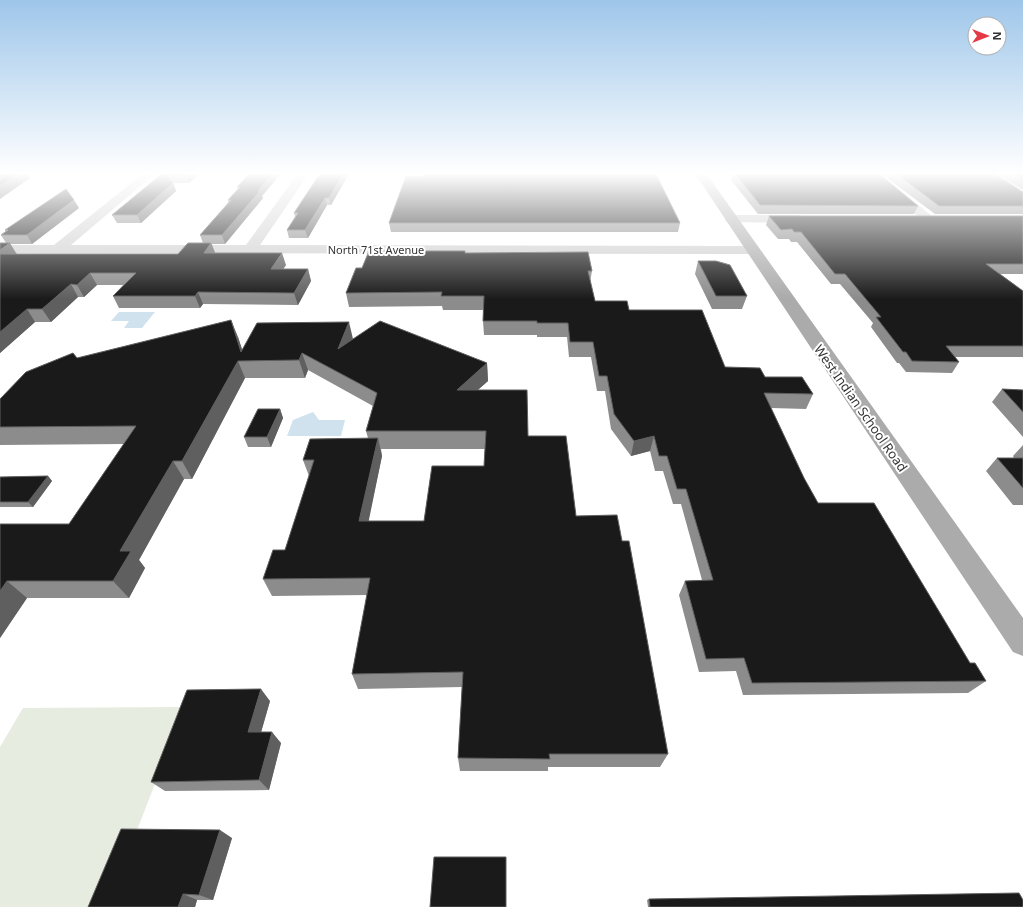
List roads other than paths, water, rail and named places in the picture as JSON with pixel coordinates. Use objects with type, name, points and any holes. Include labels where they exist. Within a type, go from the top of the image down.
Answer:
[{"type":"main road","name":"West Indian School Road","points":[[728,214],[1023,642]]},
{"type":"street","points":[[56,250],[100,214]]},
{"type":"street","points":[[250,250],[275,214]]},
{"type":"street","points":[[924,214],[931,220]]},
{"type":"street","points":[[731,219],[811,219]]},
{"type":"street","points":[[907,219],[946,220]]},
{"type":"street","name":"North 71st Avenue","points":[[0,249],[752,250]]},
{"type":"water","points":[[119,312],[155,312],[142,328],[124,328],[129,321],[111,321]]},
{"type":"water","points":[[313,412],[319,420],[345,420],[341,436],[287,436],[293,420]]}]
